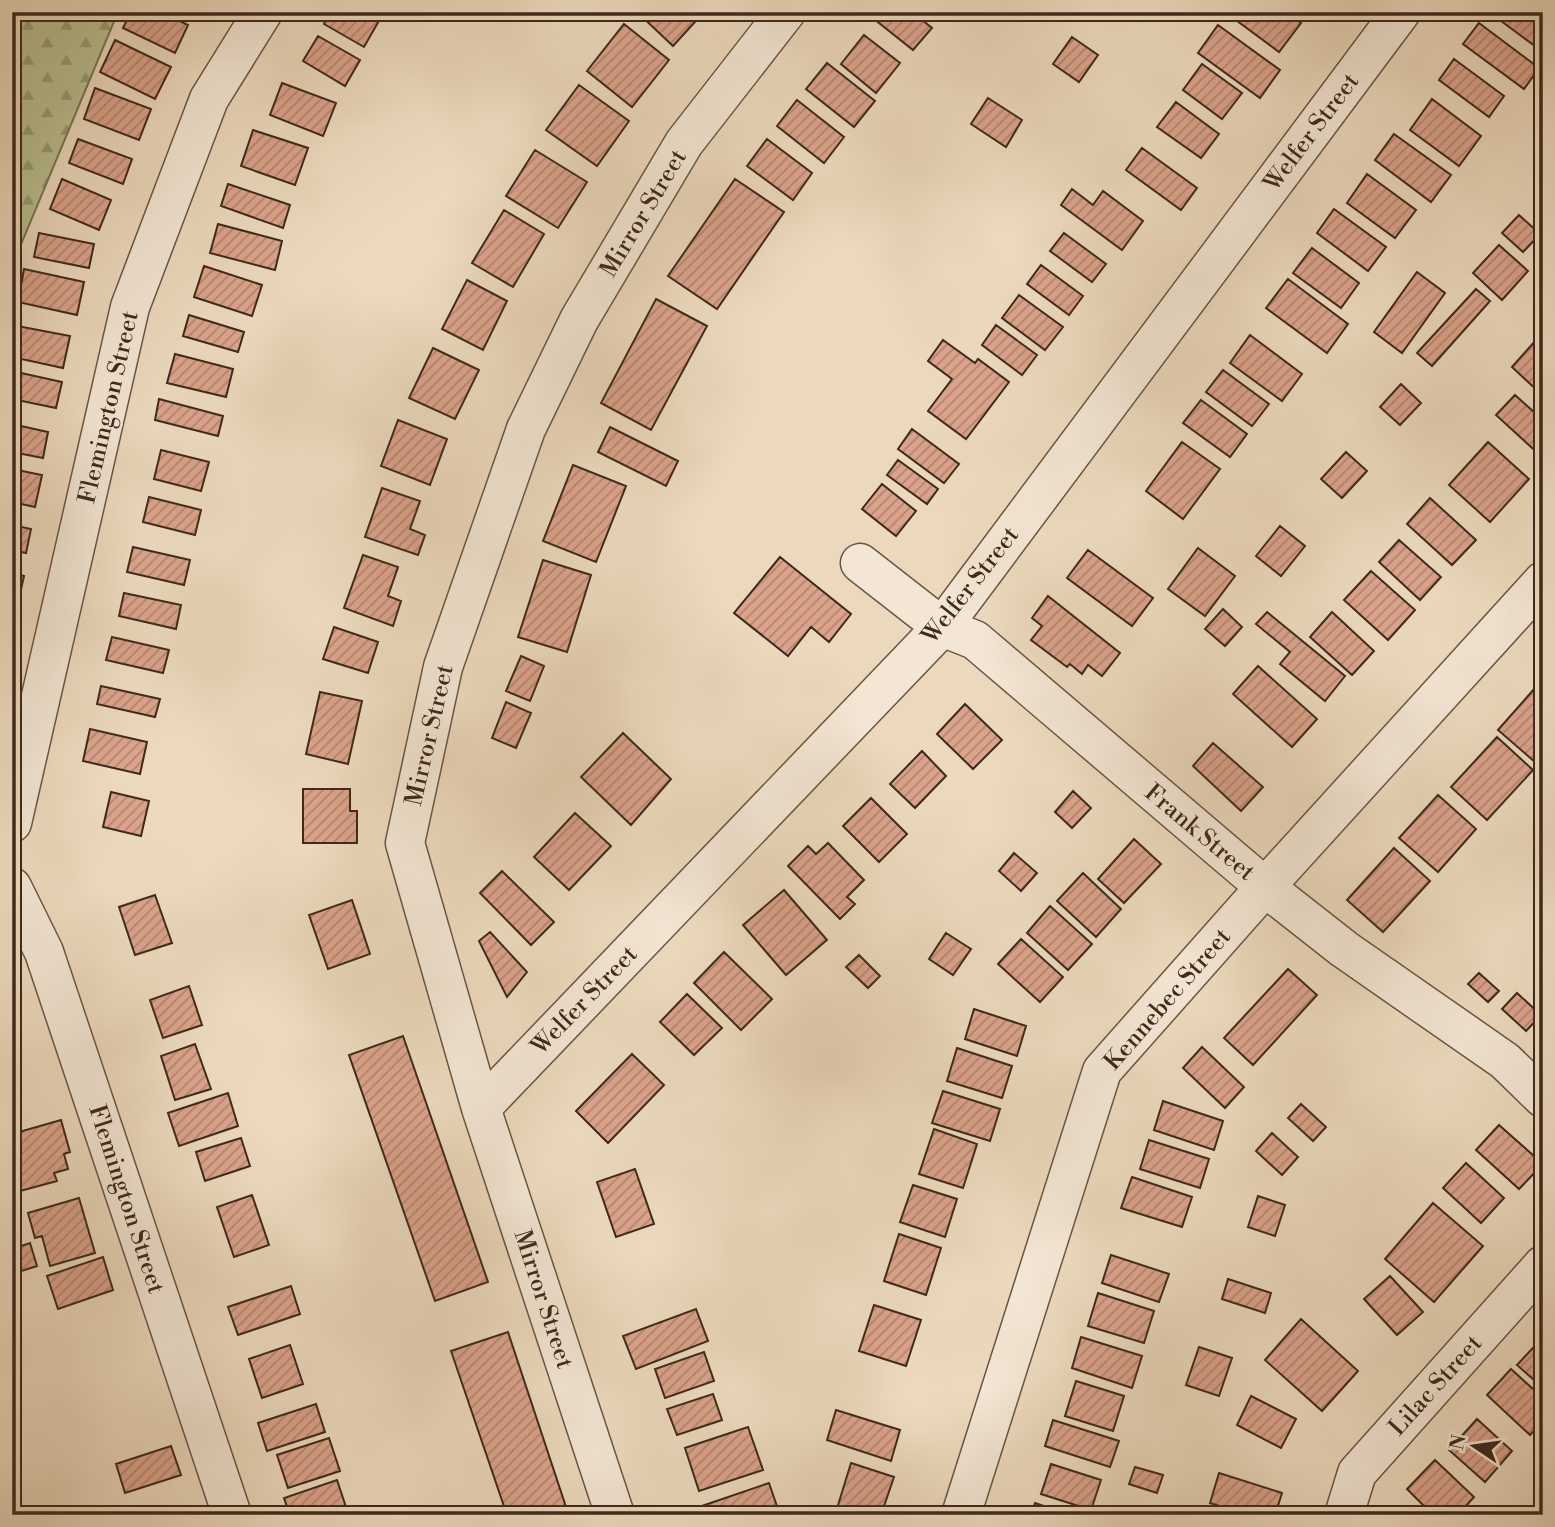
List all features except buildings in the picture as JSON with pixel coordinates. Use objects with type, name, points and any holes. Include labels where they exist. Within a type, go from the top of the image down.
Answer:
[{"type":"street","name":"Flemington Street","points":[[12,823],[130,307],[209,99],[263,12]]},
{"type":"street","name":"Mirror Street","points":[[615,1515],[481,1108],[405,844],[443,667],[526,429],[579,320],[684,143],[786,12]]},
{"type":"street","name":"Welfer Street","points":[[481,1108],[942,627],[1401,12]]},
{"type":"street","name":"Frank Street","points":[[860,564],[942,627],[975,640],[1265,887],[1344,949],[1505,1061],[1543,1098]]},
{"type":"street","name":"Kennebec Street","points":[[961,1515],[1102,1071],[1543,581]]},
{"type":"street","name":"Flemington Street","points":[[12,887],[44,952],[232,1515]]},
{"type":"street","name":"Lilac Street","points":[[1344,1515],[1357,1473],[1543,1265]]},
{"type":"green space","points":[[12,12],[118,12],[12,266]]}]
